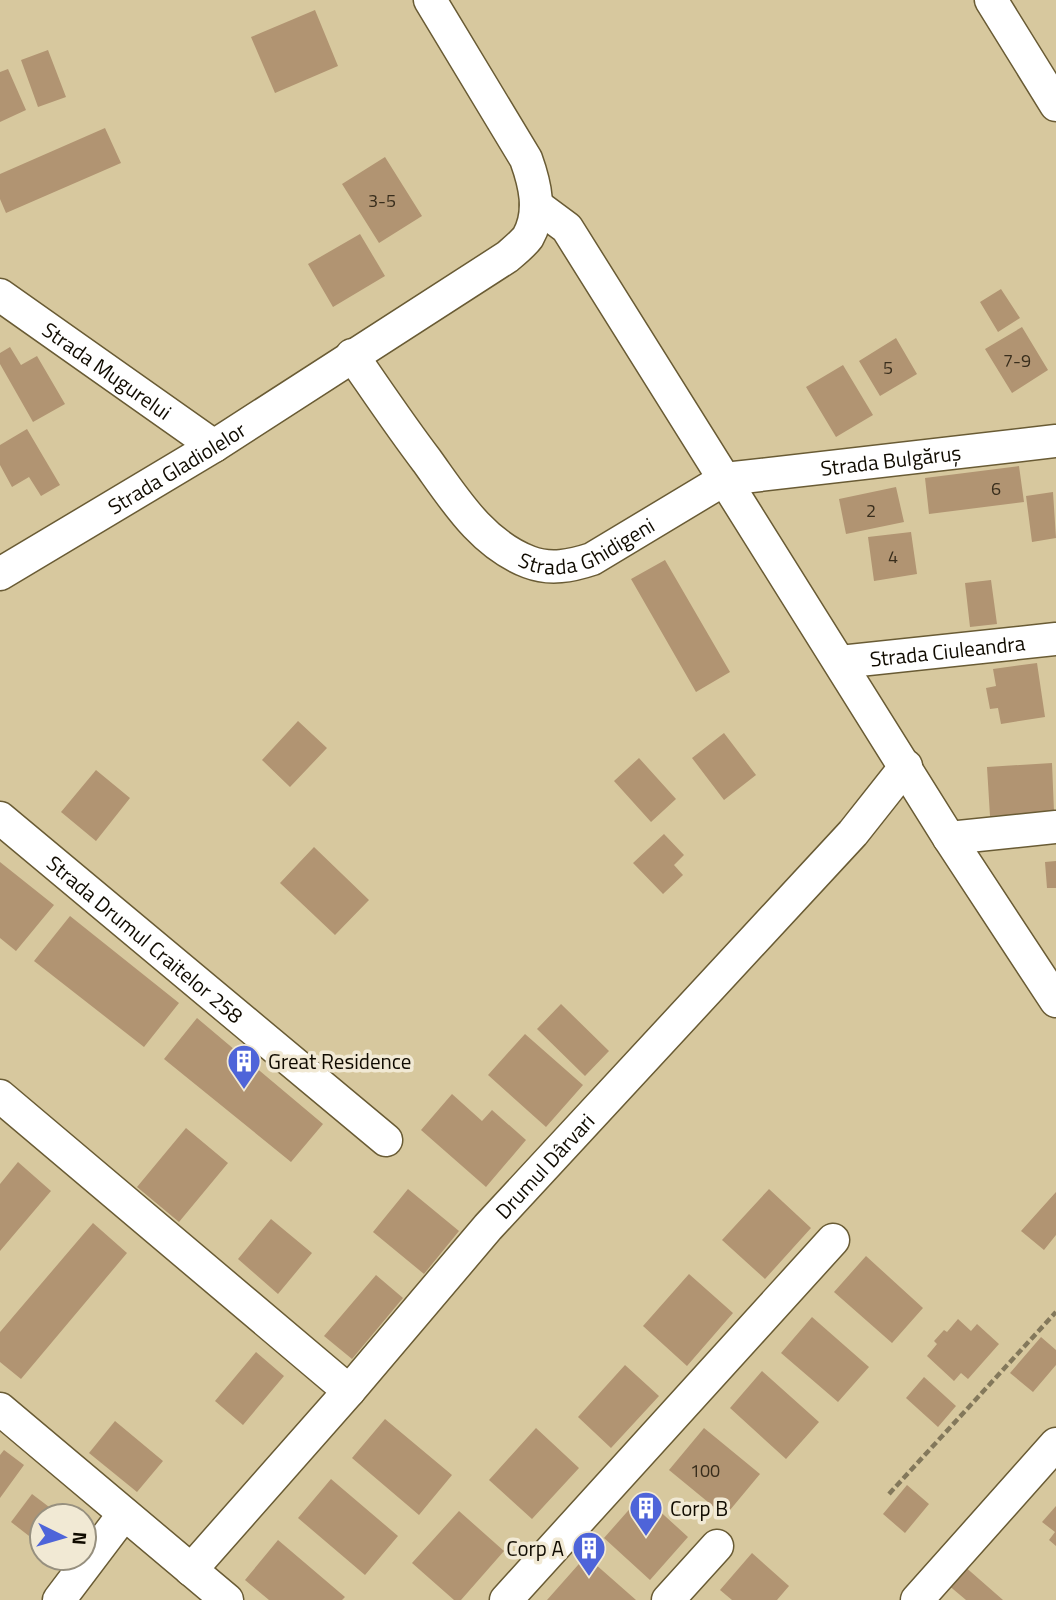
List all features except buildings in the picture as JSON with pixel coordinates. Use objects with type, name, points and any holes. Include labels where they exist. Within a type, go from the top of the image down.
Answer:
[{"type":"street","points":[[352,355],[507,257],[527,239],[534,222],[536,185],[526,159],[430,0]]},
{"type":"street","points":[[991,0],[1056,105]]},
{"type":"street","points":[[536,205],[567,228],[949,838],[1056,1001]]},
{"type":"street","name":"Strada Mugurelui","points":[[0,295],[214,446]]},
{"type":"street","name":"Strada Gladiolelor","points":[[0,574],[214,446],[352,355]]},
{"type":"street","name":"Strada Ghidigeni","points":[[352,355],[471,521],[507,551],[531,563],[555,567],[592,559],[725,480]]},
{"type":"street","name":"Strada Bulgăruș","points":[[725,480],[1056,441]]},
{"type":"street","name":"Strada Ciuleandra","points":[[840,662],[1056,639]]},
{"type":"street","name":"Drumul Dârvari","points":[[191,1570],[349,1391],[488,1227],[853,833],[906,766]]},
{"type":"street","name":"Strada Drumul Craitelor 258","points":[[0,818],[386,1140]]},
{"type":"street","points":[[949,838],[1056,827]]},
{"type":"street","points":[[0,1096],[349,1391]]},
{"type":"street","points":[[506,1600],[833,1240]]},
{"type":"street","points":[[0,1409],[226,1600]]},
{"type":"street","points":[[916,1600],[1056,1444]]},
{"type":"street","points":[[59,1600],[124,1514]]},
{"type":"street","points":[[668,1600],[717,1546]]},
{"type":"path","points":[[889,1494],[1056,1312]]},
{"type":"place","name":"Great Residence","points":[[244,1091]]},
{"type":"place","name":"Corp B","points":[[646,1538]]},
{"type":"place","name":"Corp A","points":[[589,1578]]}]
